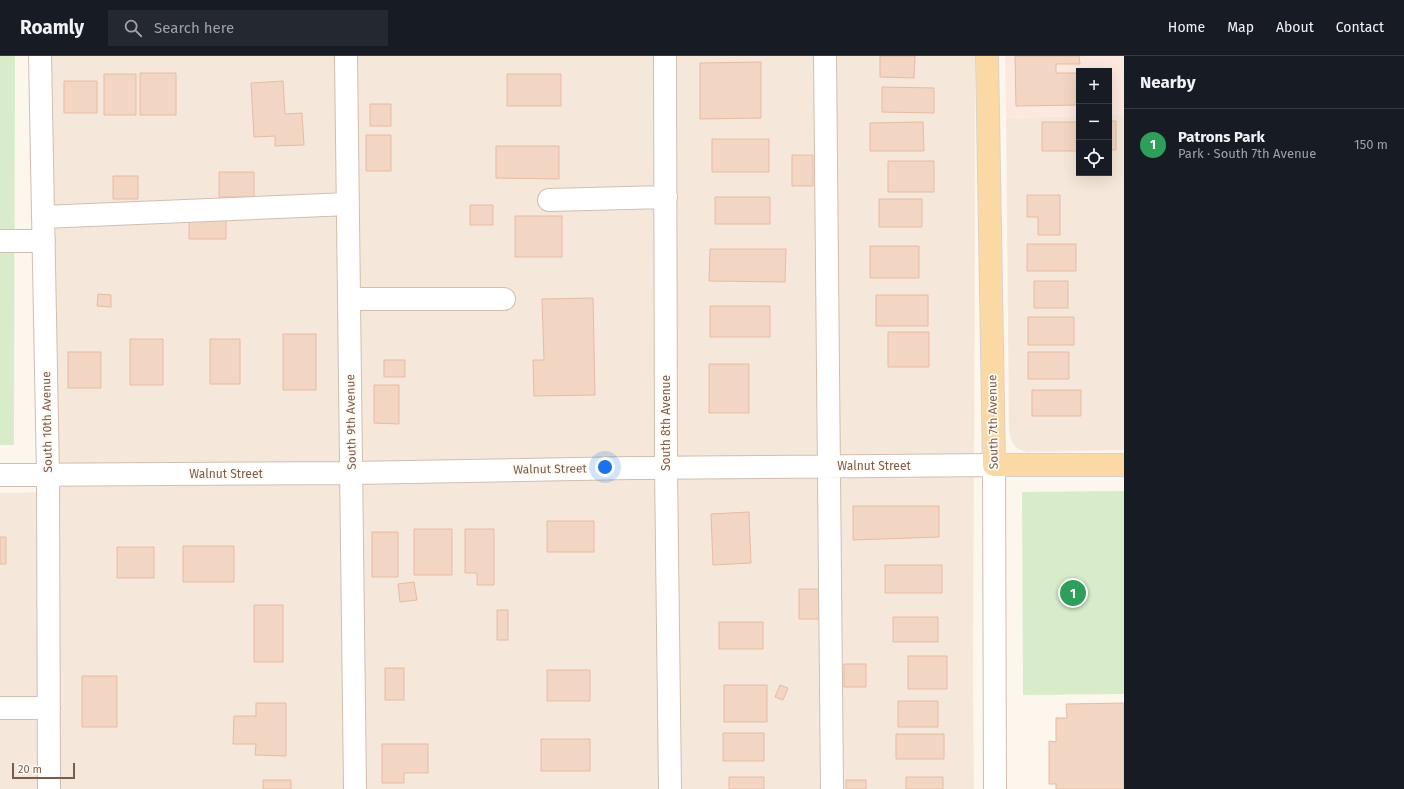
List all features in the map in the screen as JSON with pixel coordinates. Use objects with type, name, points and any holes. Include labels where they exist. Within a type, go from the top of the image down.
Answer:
[{"type":"main road","name":"South 7th Avenue","points":[[987,56],[994,466]]},
{"type":"main road","name":"Walnut Street","points":[[994,466],[1124,465]]},
{"type":"street","name":"South 10th Avenue","points":[[40,56],[48,474],[49,789]]},
{"type":"street","name":"South 9th Avenue","points":[[346,56],[355,789]]},
{"type":"street","name":"South 8th Avenue","points":[[665,56],[666,468],[670,789]]},
{"type":"street","points":[[825,56],[832,789]]},
{"type":"street","points":[[549,200],[666,197]]},
{"type":"street","points":[[43,217],[348,204]]},
{"type":"street","points":[[0,241],[44,241]]},
{"type":"street","points":[[350,299],[504,299]]},
{"type":"street","name":"Walnut Street","points":[[0,475],[352,473],[829,466],[994,466]]},
{"type":"street","name":"South 7th Avenue","points":[[994,466],[995,789]]},
{"type":"street","points":[[0,708],[49,708]]},
{"type":"shaded area","points":[[51,56],[975,56],[974,789],[0,789],[0,493],[58,492],[53,260]]},
{"type":"shaded area","points":[[1005,56],[1124,56],[1124,115],[1112,115],[1112,68],[1076,68],[1076,116],[1006,118]]},
{"type":"shaded area","points":[[1112,115],[1124,115],[1124,450],[1027,452],[1018,449],[1011,440],[1009,429],[1006,118],[1076,116],[1076,176],[1112,176]]},
{"type":"green space","points":[[0,56],[15,56],[14,445],[0,445]]},
{"type":"green space","points":[[1124,491],[1124,694],[1023,695],[1022,492]]},
{"type":"building","points":[[880,56],[915,56],[914,78],[880,77]]},
{"type":"building","points":[[1015,56],[1079,56],[1080,64],[1056,64],[1056,73],[1076,73],[1076,105],[1016,106]]},
{"type":"building","points":[[761,62],[761,118],[700,119],[700,63]]},
{"type":"building","points":[[140,73],[176,73],[176,115],[140,115]]},
{"type":"building","points":[[104,74],[136,74],[136,115],[104,115]]},
{"type":"building","points":[[507,74],[561,74],[561,106],[507,106]]},
{"type":"building","points":[[64,81],[97,81],[97,113],[64,113]]},
{"type":"building","points":[[283,81],[285,114],[302,113],[304,145],[275,146],[275,136],[254,137],[251,83]]},
{"type":"building","points":[[882,87],[934,88],[934,113],[882,112]]},
{"type":"building","points":[[370,104],[391,104],[391,126],[370,126]]},
{"type":"building","points":[[1112,121],[1116,121],[1116,150],[1112,150]]},
{"type":"building","points":[[923,122],[924,151],[870,151],[870,123]]},
{"type":"building","points":[[1042,122],[1076,122],[1076,151],[1042,151]]},
{"type":"building","points":[[366,135],[391,135],[391,171],[366,171]]},
{"type":"building","points":[[712,139],[769,139],[769,172],[712,172]]},
{"type":"building","points":[[496,146],[559,146],[559,179],[496,178]]},
{"type":"building","points":[[792,155],[813,155],[813,186],[792,186]]},
{"type":"building","points":[[888,161],[934,161],[934,192],[888,192]]},
{"type":"building","points":[[219,172],[254,172],[254,197],[219,197]]},
{"type":"building","points":[[113,176],[138,176],[138,199],[113,199]]},
{"type":"building","points":[[1027,195],[1060,195],[1060,235],[1038,235],[1038,217],[1027,217]]},
{"type":"building","points":[[715,197],[770,197],[770,224],[715,224]]},
{"type":"building","points":[[879,199],[922,199],[922,227],[879,227]]},
{"type":"building","points":[[470,205],[493,205],[493,225],[470,225]]},
{"type":"building","points":[[189,216],[226,216],[226,239],[189,239]]},
{"type":"building","points":[[515,216],[562,216],[562,257],[515,257]]},
{"type":"building","points":[[1027,244],[1076,244],[1076,271],[1027,271]]},
{"type":"building","points":[[870,246],[919,246],[919,278],[870,278]]},
{"type":"building","points":[[710,249],[786,249],[785,282],[709,281]]},
{"type":"building","points":[[1034,281],[1068,281],[1068,308],[1034,308]]},
{"type":"building","points":[[98,294],[111,295],[111,307],[97,306]]},
{"type":"building","points":[[876,295],[928,295],[928,326],[876,326]]},
{"type":"building","points":[[593,298],[595,395],[534,396],[533,360],[544,360],[542,299]]},
{"type":"building","points":[[710,306],[770,306],[770,337],[710,337]]},
{"type":"building","points":[[1028,317],[1074,317],[1074,345],[1028,345]]},
{"type":"building","points":[[888,332],[929,332],[929,367],[888,367]]},
{"type":"building","points":[[283,334],[316,334],[316,390],[283,390]]},
{"type":"building","points":[[130,339],[163,339],[163,385],[130,385]]},
{"type":"building","points":[[210,339],[240,339],[240,384],[210,384]]},
{"type":"building","points":[[68,352],[101,352],[101,388],[68,388]]},
{"type":"building","points":[[1028,352],[1069,352],[1069,379],[1028,379]]},
{"type":"building","points":[[384,360],[405,360],[405,377],[384,377]]},
{"type":"building","points":[[709,364],[749,364],[749,413],[709,413]]},
{"type":"building","points":[[374,385],[399,385],[399,424],[374,423]]},
{"type":"building","points":[[1032,390],[1081,390],[1081,416],[1032,416]]},
{"type":"building","points":[[853,506],[939,506],[939,537],[853,540]]},
{"type":"building","points":[[749,512],[751,563],[713,565],[711,514]]},
{"type":"building","points":[[547,521],[594,521],[594,552],[547,552]]},
{"type":"building","points":[[414,529],[452,529],[452,575],[414,575]]},
{"type":"building","points":[[465,529],[494,529],[494,585],[477,585],[477,573],[465,573]]},
{"type":"building","points":[[372,532],[398,532],[398,577],[372,577]]},
{"type":"building","points":[[0,537],[6,537],[6,564],[0,564]]},
{"type":"building","points":[[183,546],[234,546],[234,582],[183,582]]},
{"type":"building","points":[[117,547],[154,547],[154,578],[117,578]]},
{"type":"building","points":[[885,565],[942,565],[942,593],[885,593]]},
{"type":"building","points":[[414,582],[417,600],[400,602],[398,584]]},
{"type":"building","points":[[799,589],[819,589],[819,619],[799,619]]},
{"type":"building","points":[[254,605],[283,605],[283,662],[254,662]]},
{"type":"building","points":[[497,610],[508,610],[508,640],[497,640]]},
{"type":"building","points":[[893,617],[938,617],[938,642],[893,642]]},
{"type":"building","points":[[719,622],[763,622],[763,649],[719,649]]},
{"type":"building","points":[[908,656],[947,656],[947,689],[908,689]]},
{"type":"building","points":[[844,664],[866,664],[866,687],[844,687]]},
{"type":"building","points":[[385,668],[404,668],[404,700],[385,700]]},
{"type":"building","points":[[547,670],[590,670],[590,701],[547,701]]},
{"type":"building","points":[[82,676],[117,676],[117,727],[82,727]]},
{"type":"building","points":[[724,685],[767,685],[767,722],[724,722]]},
{"type":"building","points":[[780,685],[788,688],[783,700],[775,697]]},
{"type":"building","points":[[898,701],[938,701],[938,727],[898,727]]},
{"type":"building","points":[[256,703],[286,703],[286,756],[255,755],[256,744],[233,744],[234,716],[256,716]]},
{"type":"building","points":[[1124,703],[1124,789],[1056,789],[1056,784],[1049,784],[1049,741],[1056,742],[1056,718],[1067,718],[1066,704]]},
{"type":"building","points":[[723,733],[764,733],[764,761],[723,761]]},
{"type":"building","points":[[896,734],[944,734],[944,759],[896,759]]},
{"type":"building","points":[[541,739],[590,739],[590,771],[541,771]]},
{"type":"building","points":[[382,744],[428,744],[428,773],[404,773],[404,783],[382,783]]},
{"type":"building","points":[[729,777],[764,777],[764,789],[729,789]]},
{"type":"building","points":[[906,777],[943,777],[943,789],[906,789]]},
{"type":"building","points":[[263,780],[291,780],[291,789],[263,789]]},
{"type":"building","points":[[846,780],[866,780],[866,789],[846,789]]},
{"type":"place","name":"Patrons Park","points":[[1073,593]]}]
